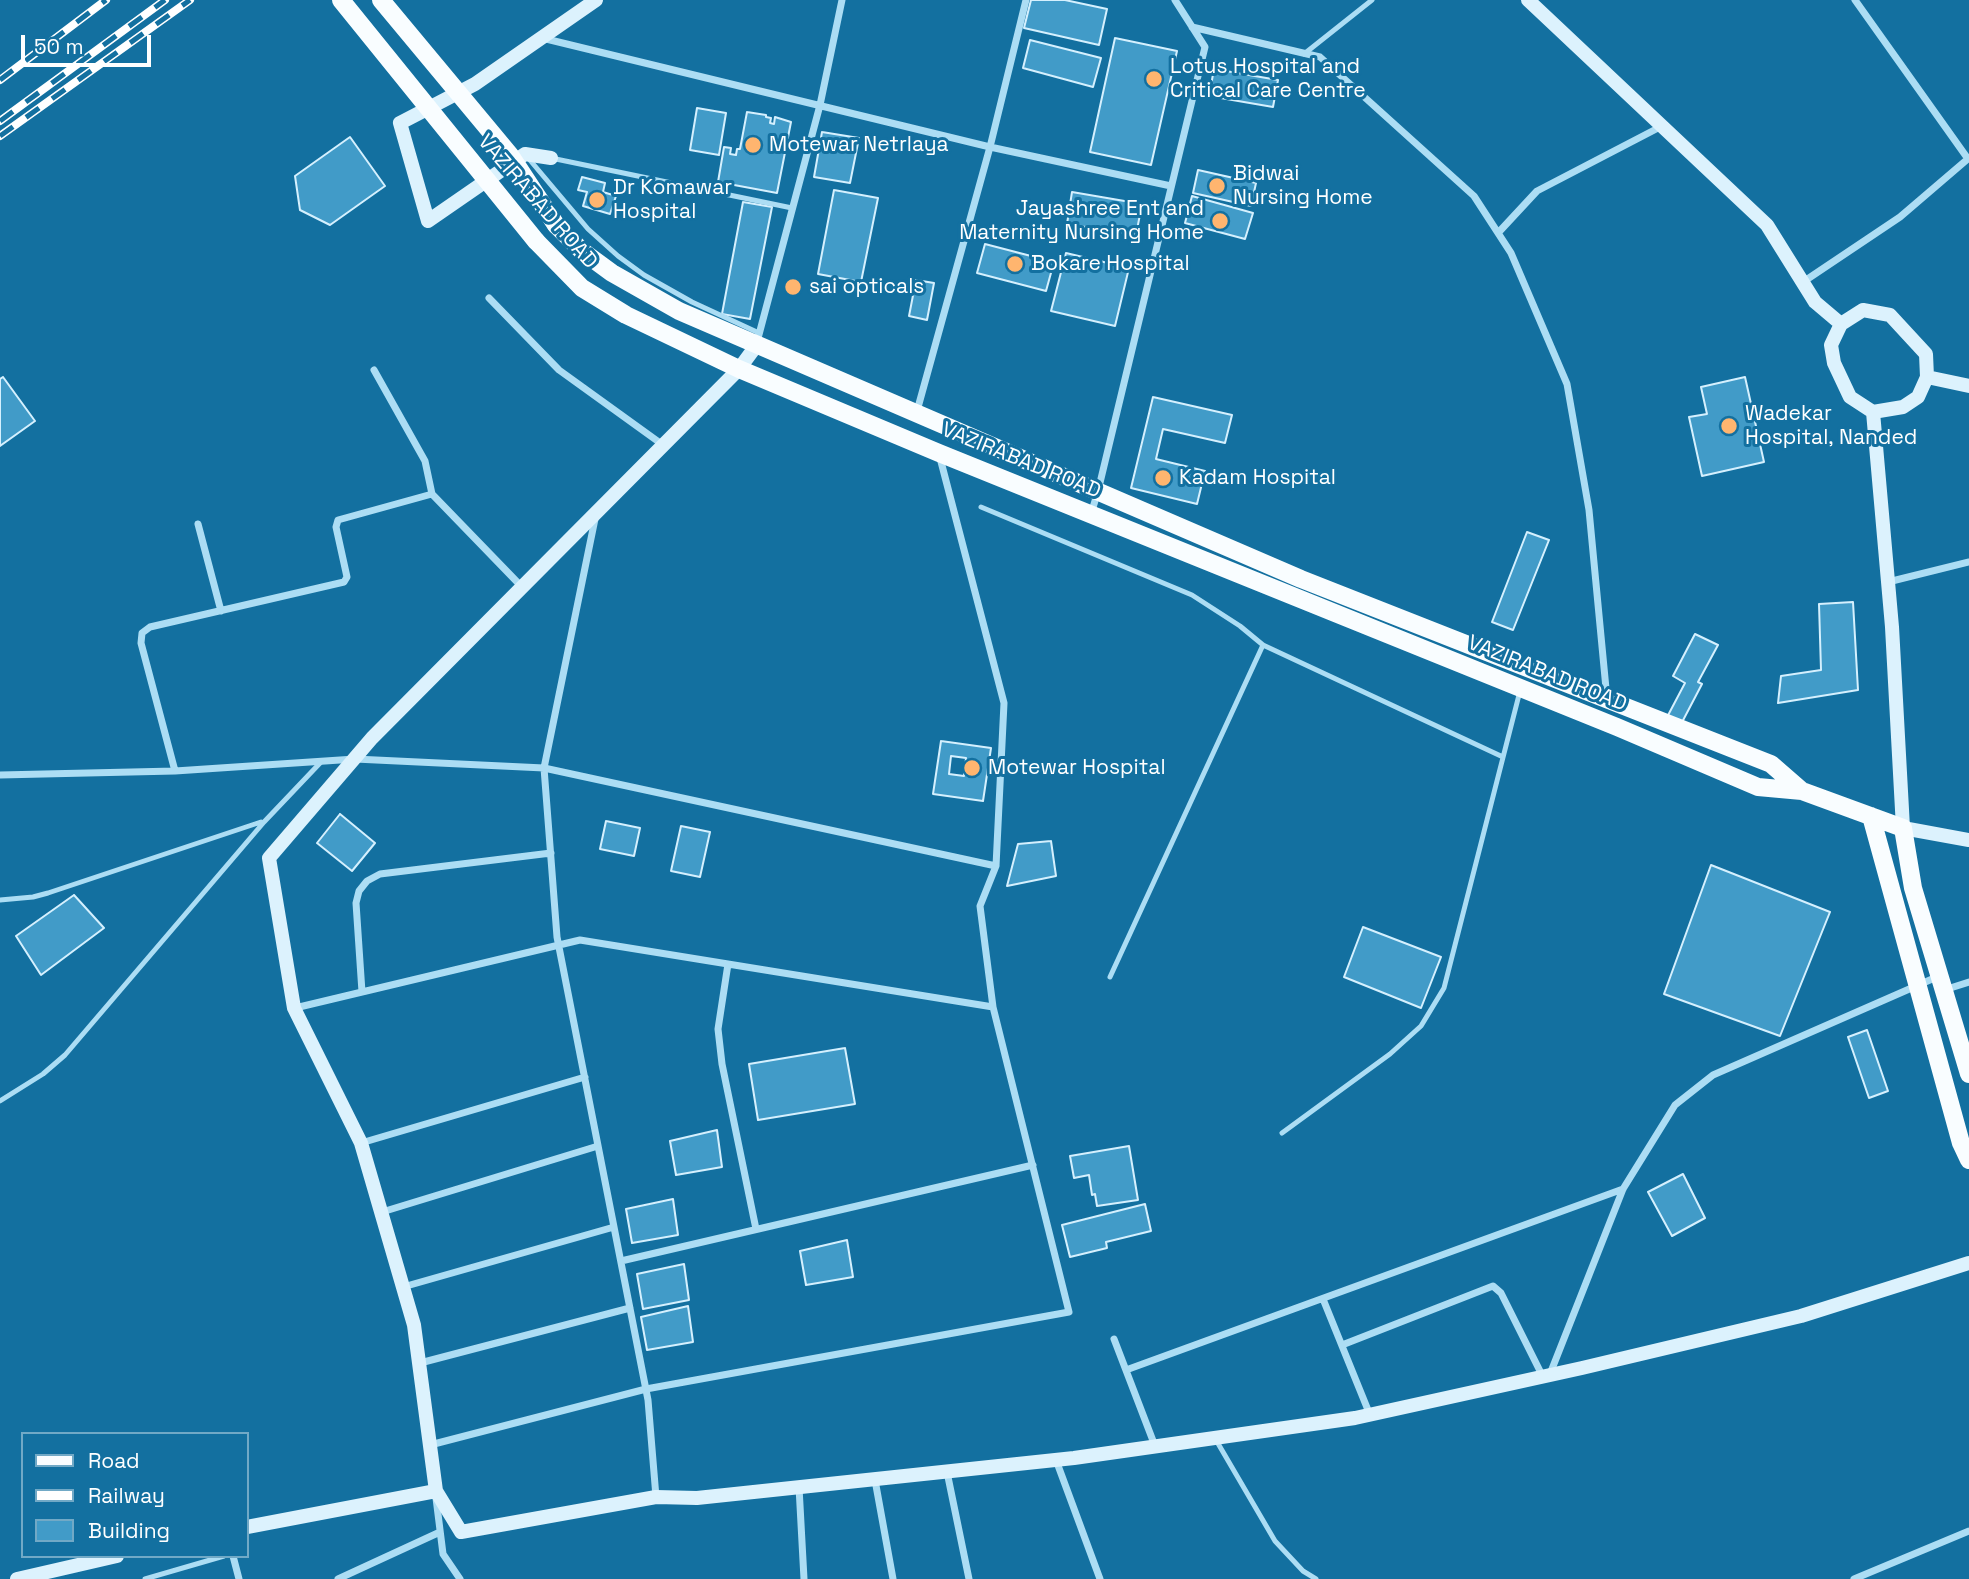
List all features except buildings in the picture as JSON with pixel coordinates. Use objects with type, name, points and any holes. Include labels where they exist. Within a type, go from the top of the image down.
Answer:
[{"type":"main road","name":"VAZIRABAD ROAD","points":[[341,0],[536,241],[582,288],[626,315],[739,369],[831,408],[1758,787],[1802,791],[1903,828]]},
{"type":"main road","name":"VAZIRABAD ROAD","points":[[382,0],[510,155],[556,225],[582,251],[648,295],[757,340],[1301,579],[1770,765],[1802,791]]},
{"type":"main road","points":[[831,408],[843,380]]},
{"type":"main road","points":[[1871,816],[1961,1143],[1969,1160]]},
{"type":"main road","points":[[1903,828],[1913,888],[1969,1074]]},
{"type":"street","points":[[551,158],[525,154],[428,221],[400,123],[475,84],[596,0]]},
{"type":"street","points":[[460,1579],[443,1553],[414,1325],[361,1143],[294,1008],[270,858],[372,738],[739,369],[757,340],[820,105],[842,0]]},
{"type":"street","points":[[917,412],[990,147],[1026,0]]},
{"type":"street","points":[[1091,514],[1205,47],[1175,0]]},
{"type":"street","points":[[1528,0],[1767,225],[1815,302],[1841,324]]},
{"type":"street","points":[[1803,282],[1900,217],[1968,159],[1855,0]]},
{"type":"street","points":[[1192,27],[1320,57],[1474,196],[1511,253],[1567,384],[1589,510],[1607,700]]},
{"type":"street","points":[[541,38],[990,147],[1171,186]]},
{"type":"street","points":[[1498,233],[1537,191],[1663,126]]},
{"type":"street","points":[[489,298],[559,370],[663,445]]},
{"type":"street","points":[[1863,310],[1889,315],[1926,354],[1927,377],[1918,397],[1903,407],[1873,412],[1850,397],[1834,363],[1831,345],[1841,324],[1863,310]]},
{"type":"street","points":[[374,370],[425,461],[432,494],[522,587]]},
{"type":"street","points":[[1927,377],[1969,386]]},
{"type":"street","points":[[1873,412],[1886,583],[1892,627],[1903,828]]},
{"type":"street","points":[[430,1445],[646,1389],[1069,1312],[993,1007],[980,906],[996,866],[1004,703],[939,453]]},
{"type":"street","points":[[175,771],[140,638],[142,634],[150,627],[344,582],[347,577],[336,527],[338,520],[432,494]]},
{"type":"street","points":[[596,513],[544,768],[558,946],[646,1389],[656,1497]]},
{"type":"street","points":[[198,524],[221,611]]},
{"type":"street","points":[[1886,583],[1969,562]]},
{"type":"street","points":[[0,775],[175,771],[355,759],[544,768],[996,866]]},
{"type":"street","name":"VAZIRABAD ROAD","points":[[1903,828],[1969,840]]},
{"type":"street","points":[[362,992],[355,903],[359,891],[367,881],[380,874],[551,853]]},
{"type":"street","points":[[294,1008],[580,940],[993,1007]]},
{"type":"street","points":[[728,964],[718,1029],[722,1064],[756,1230]]},
{"type":"street","points":[[1546,1376],[1623,1189],[1675,1105],[1713,1075],[1917,985],[1969,982]]},
{"type":"street","points":[[361,1143],[585,1077]]},
{"type":"street","points":[[381,1212],[598,1146]]},
{"type":"street","points":[[621,1261],[1033,1165]]},
{"type":"street","points":[[1126,1370],[1623,1189]]},
{"type":"street","points":[[403,1287],[614,1227]]},
{"type":"street","points":[[436,1491],[461,1532],[656,1497],[697,1498],[1056,1460],[1370,1415],[1801,1316],[1969,1263]]},
{"type":"street","points":[[1342,1345],[1493,1286],[1501,1293],[1546,1376]]},
{"type":"street","points":[[1323,1299],[1370,1415]]},
{"type":"street","points":[[419,1364],[630,1308]]},
{"type":"street","points":[[1114,1339],[1155,1446]]},
{"type":"street","points":[[1056,1460],[1100,1579]]},
{"type":"street","points":[[947,1472],[969,1579]]},
{"type":"street","points":[[875,1479],[893,1579]]},
{"type":"street","points":[[799,1488],[804,1579]]},
{"type":"street","points":[[248,1527],[436,1491]]},
{"type":"street","points":[[1854,1579],[1969,1531]]},
{"type":"street","points":[[338,1579],[440,1532]]},
{"type":"street","points":[[18,1579],[108,1558]]},
{"type":"street","points":[[234,1558],[239,1579]]},
{"type":"lane","points":[[1304,54],[1372,0]]},
{"type":"lane","points":[[525,154],[588,229],[618,256],[644,275],[757,340]]},
{"type":"lane","points":[[551,158],[793,208]]},
{"type":"lane","points":[[981,508],[1192,595],[1264,645],[1503,757]]},
{"type":"lane","points":[[1110,977],[1264,645]]},
{"type":"lane","points":[[1282,1133],[1390,1054],[1421,1026],[1444,988],[1521,688]]},
{"type":"lane","points":[[0,1101],[43,1074],[65,1055],[264,822],[321,762]]},
{"type":"lane","points":[[0,900],[48,893],[264,822]]},
{"type":"lane","points":[[1214,1438],[1275,1541],[1303,1571],[1316,1579]]},
{"type":"lane","points":[[145,1579],[217,1558]]},
{"type":"railway","points":[[0,80],[106,0]]},
{"type":"railway","points":[[0,121],[165,0]]},
{"type":"railway","points":[[0,136],[190,0]]},
{"type":"place","name":"Lotus Hospital and Critical Care Centre","points":[[1154,79]]},
{"type":"place","name":"Motewar Netrlaya","points":[[753,145]]},
{"type":"place","name":"Bidwai Nursing Home","points":[[1217,186]]},
{"type":"place","name":"Dr Komawar Hospital","points":[[597,200]]},
{"type":"place","name":"Jayashree Ent and Maternity Nursing Home","points":[[1220,221]]},
{"type":"place","name":"Bokare Hospital","points":[[1015,264]]},
{"type":"place","name":"sai opticals","points":[[793,287]]},
{"type":"place","name":"Wadekar Hospital, Nanded","points":[[1729,426]]},
{"type":"place","name":"Kadam Hospital","points":[[1163,478]]},
{"type":"place","name":"Motewar Hospital","points":[[972,768]]}]
